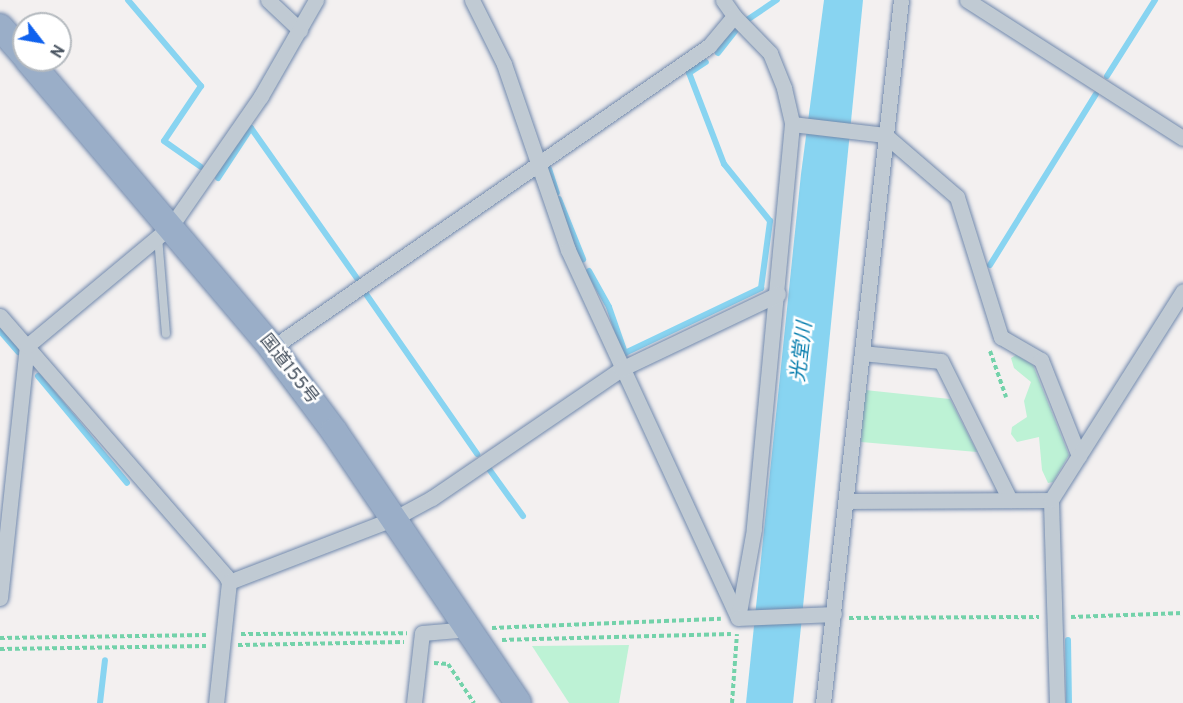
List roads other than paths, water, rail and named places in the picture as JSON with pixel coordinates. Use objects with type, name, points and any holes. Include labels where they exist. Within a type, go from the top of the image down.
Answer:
[{"type":"highway","points":[[0,27],[12,41]]},
{"type":"highway","name":"国道155号","points":[[37,72],[164,232],[272,348],[395,518],[518,703]]},
{"type":"street","points":[[268,0],[300,30]]},
{"type":"street","points":[[0,598],[27,346],[164,232],[261,96],[316,0]]},
{"type":"street","points":[[472,0],[504,64],[568,250],[599,312],[621,369],[741,618]]},
{"type":"street","points":[[723,0],[734,16],[770,53],[784,88],[794,124],[754,529],[741,618]]},
{"type":"street","points":[[823,703],[829,615],[847,501],[862,353],[877,133],[901,0]]},
{"type":"street","points":[[967,0],[1183,138]]},
{"type":"street","points":[[272,348],[709,46],[734,16]]},
{"type":"street","points":[[794,124],[877,133],[957,197],[1001,337],[1041,360],[1079,456]]},
{"type":"street","points":[[1057,703],[1051,500],[1183,291]]},
{"type":"street","points":[[229,582],[395,518],[432,498],[621,369],[778,294]]},
{"type":"street","points":[[0,316],[229,582],[216,703]]},
{"type":"street","points":[[862,353],[941,361],[1010,500]]},
{"type":"street","points":[[847,501],[1051,500]]},
{"type":"street","points":[[741,618],[829,615]]},
{"type":"street","points":[[414,703],[422,633],[474,635]]},
{"type":"lane","points":[[164,232],[166,334]]},
{"type":"water","name":"光堂川","points":[[824,0],[863,0],[793,703],[746,703],[801,174]]},
{"type":"waterway","points":[[128,0],[201,86],[164,141],[201,167]]},
{"type":"waterway","points":[[747,20],[777,0]]},
{"type":"waterway","points":[[1107,76],[1155,0]]},
{"type":"waterway","points":[[718,53],[736,30]]},
{"type":"waterway","points":[[589,271],[609,307],[625,353],[761,288],[770,221],[724,164],[689,73],[706,62]]},
{"type":"waterway","points":[[990,265],[1096,94]]},
{"type":"waterway","points":[[218,178],[251,128],[357,278]]},
{"type":"waterway","points":[[549,169],[557,193]]},
{"type":"waterway","points":[[559,199],[583,259]]},
{"type":"waterway","points":[[366,294],[477,454]]},
{"type":"waterway","points":[[0,331],[18,352]]},
{"type":"waterway","points":[[38,376],[127,483]]},
{"type":"waterway","points":[[489,469],[523,516]]},
{"type":"waterway","points":[[1068,640],[1069,703]]},
{"type":"waterway","points":[[100,703],[105,660]]}]
